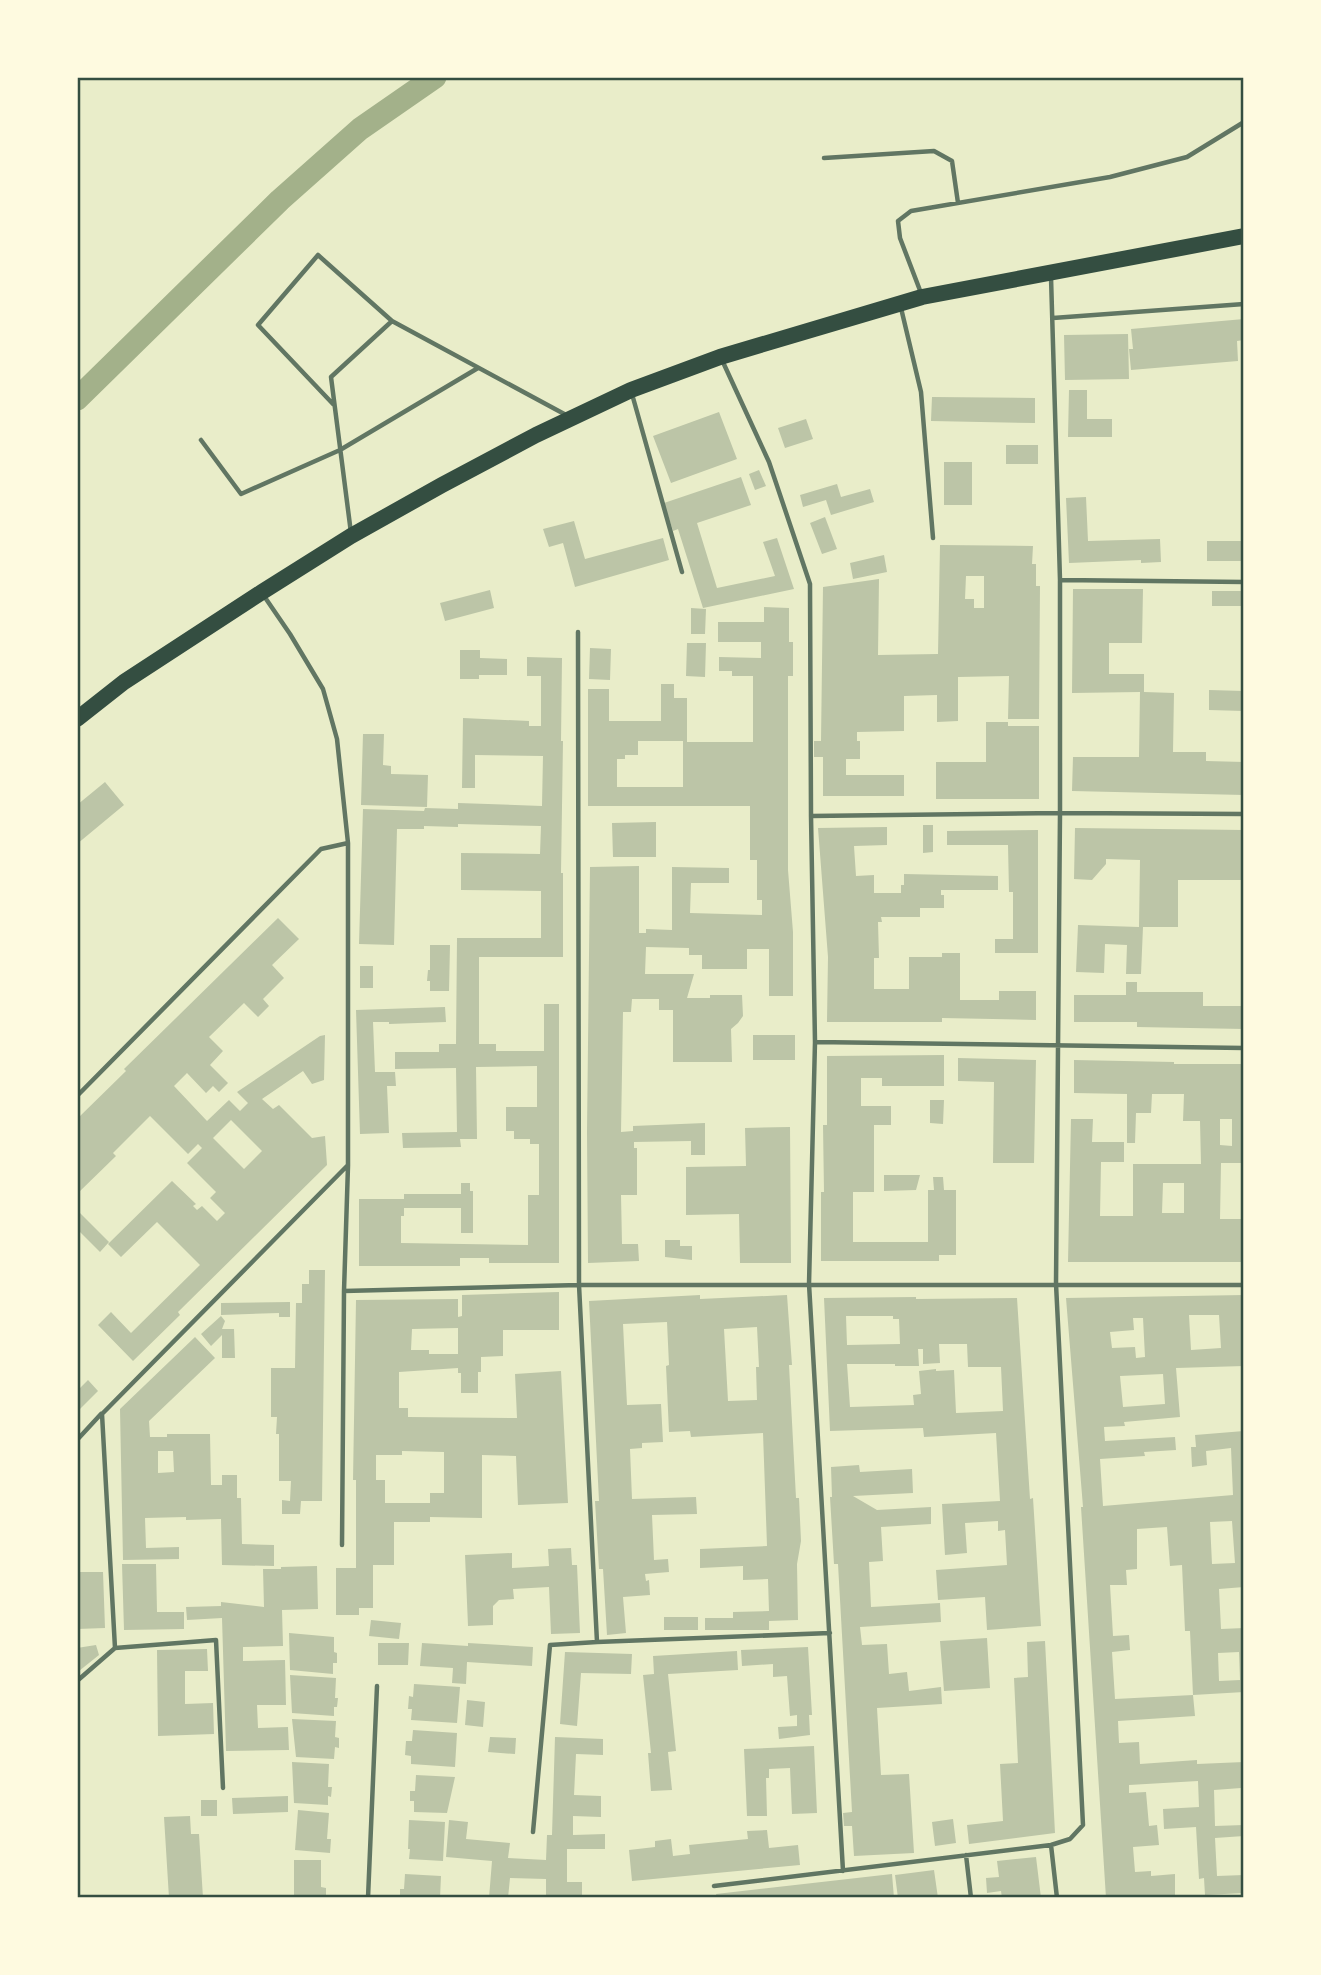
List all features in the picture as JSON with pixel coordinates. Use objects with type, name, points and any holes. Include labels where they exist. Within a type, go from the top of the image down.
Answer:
[{"type":"highway","points":[[77,719],[124,682],[351,536],[454,478],[631,390],[720,357],[922,297],[1244,236]]},
{"type":"lane","points":[[922,297],[900,238],[898,221],[911,211],[1110,177],[1187,157],[1244,122]]},
{"type":"lane","points":[[824,158],[934,151],[952,160],[958,202]]},
{"type":"lane","points":[[335,406],[258,325],[318,255],[392,321],[571,418]]},
{"type":"lane","points":[[714,1886],[1051,1845],[1070,1839],[1083,1825],[1056,1284],[1059,580],[1051,271]]},
{"type":"lane","points":[[900,303],[921,392],[933,538]]},
{"type":"lane","points":[[1053,318],[1244,304]]},
{"type":"lane","points":[[351,536],[331,377],[392,321]]},
{"type":"lane","points":[[720,357],[769,462],[810,584],[815,1042],[809,1284],[843,1871]]},
{"type":"lane","points":[[201,440],[241,494],[340,450],[478,368]]},
{"type":"lane","points":[[631,390],[682,572]]},
{"type":"lane","points":[[1059,580],[1244,582]]},
{"type":"lane","points":[[262,592],[323,689],[337,739],[348,842],[348,1166],[342,1545]]},
{"type":"lane","points":[[578,632],[579,1285],[597,1643]]},
{"type":"lane","points":[[811,816],[1244,814]]},
{"type":"lane","points":[[77,1096],[321,849],[348,842]]},
{"type":"lane","points":[[815,1042],[1244,1048]]},
{"type":"lane","points":[[77,1440],[348,1166]]},
{"type":"lane","points":[[344,1291],[579,1285],[1244,1285]]},
{"type":"lane","points":[[102,1414],[115,1648]]},
{"type":"lane","points":[[533,1832],[550,1645],[830,1633]]},
{"type":"lane","points":[[77,1681],[115,1648],[216,1640],[223,1788]]},
{"type":"lane","points":[[368,1898],[377,1686]]},
{"type":"lane","points":[[1051,1845],[1057,1898]]},
{"type":"lane","points":[[966,1855],[971,1898]]},
{"type":"building","points":[[1244,319],[1244,340],[1237,341],[1238,361],[1131,370],[1131,329]]},
{"type":"building","points":[[1128,334],[1129,379],[1065,380],[1064,335]]},
{"type":"building","points":[[1069,390],[1087,390],[1087,419],[1112,419],[1112,437],[1068,437]]},
{"type":"building","points":[[932,397],[1035,398],[1035,423],[931,421]]},
{"type":"building","points":[[719,412],[737,459],[671,483],[653,436]]},
{"type":"building","points":[[806,419],[813,439],[785,448],[778,428]]},
{"type":"building","points":[[1006,445],[1038,445],[1038,464],[1006,464]]},
{"type":"building","points":[[944,462],[972,462],[972,505],[944,505]]},
{"type":"building","points":[[759,470],[766,486],[755,490],[749,474]]},
{"type":"building","points":[[741,477],[751,505],[697,523],[717,588],[775,576],[763,542],[777,538],[794,589],[703,608],[678,529],[673,531],[664,503]]},
{"type":"building","points":[[837,484],[841,497],[870,489],[874,502],[831,515],[826,500],[803,507],[800,495]]},
{"type":"building","points":[[1086,497],[1088,541],[1160,539],[1161,562],[1141,563],[1141,560],[1069,563],[1066,498]]},
{"type":"building","points":[[825,517],[837,549],[822,554],[810,523]]},
{"type":"building","points":[[574,521],[585,559],[663,538],[669,560],[575,587],[563,543],[549,547],[543,529]]},
{"type":"building","points":[[1207,541],[1244,541],[1244,561],[1207,561]]},
{"type":"building","points":[[940,545],[1033,546],[1032,564],[1036,564],[1036,586],[1040,586],[1039,719],[1008,719],[1009,676],[958,677],[958,721],[937,722],[937,695],[904,696],[904,731],[857,732],[860,759],[846,759],[846,775],[904,775],[904,796],[823,796],[823,757],[814,757],[814,741],[821,741],[823,587],[879,579],[878,655],[938,654]],"holes":[[[966,576],[984,576],[984,608],[974,608],[974,599],[965,599]]]},
{"type":"building","points":[[884,555],[887,572],[853,579],[850,563]]},
{"type":"building","points":[[1073,589],[1143,589],[1142,643],[1109,643],[1109,674],[1144,674],[1144,692],[1174,693],[1173,752],[1206,752],[1206,761],[1244,762],[1244,795],[1072,791],[1073,757],[1139,757],[1140,692],[1072,693]]},
{"type":"building","points":[[490,590],[494,608],[445,621],[440,603]]},
{"type":"building","points":[[1212,591],[1244,591],[1244,606],[1212,606]]},
{"type":"building","points":[[764,607],[789,608],[793,676],[788,676],[788,870],[793,932],[793,996],[769,996],[769,949],[747,949],[747,969],[702,969],[702,955],[689,955],[689,948],[646,947],[645,974],[694,974],[687,998],[742,995],[743,1016],[731,1029],[732,1062],[673,1062],[673,1010],[659,1010],[659,999],[632,999],[631,1012],[623,1012],[621,1132],[633,1131],[633,1126],[705,1123],[705,1155],[691,1155],[691,1141],[634,1142],[634,1148],[637,1148],[637,1195],[621,1195],[622,1244],[638,1244],[639,1261],[588,1263],[590,867],[639,866],[639,933],[646,933],[646,929],[672,930],[672,867],[729,868],[729,883],[691,883],[690,913],[762,915],[762,900],[757,900],[757,860],[750,860],[750,806],[588,806],[588,689],[609,689],[609,721],[661,721],[661,684],[674,684],[674,698],[687,698],[687,742],[753,742],[753,676],[732,676],[732,671],[719,671],[719,657],[761,658],[761,642],[718,642],[718,622],[764,622]],"holes":[[[638,741],[683,741],[683,787],[617,787],[617,759],[625,759],[625,755],[638,755]]]},
{"type":"building","points":[[691,608],[706,609],[705,634],[691,634]]},
{"type":"building","points":[[687,643],[706,643],[705,677],[686,676]]},
{"type":"building","points":[[590,648],[611,649],[610,680],[589,679]]},
{"type":"building","points":[[460,650],[480,650],[480,658],[507,659],[507,675],[479,675],[479,679],[460,679]]},
{"type":"building","points":[[527,657],[562,658],[563,957],[479,957],[479,1044],[496,1044],[496,1051],[544,1051],[544,1004],[559,1004],[559,1263],[489,1263],[489,1258],[460,1258],[460,1266],[359,1266],[359,1199],[404,1199],[404,1194],[461,1194],[461,1183],[470,1183],[470,1191],[473,1191],[473,1233],[461,1233],[461,1208],[404,1208],[404,1216],[401,1216],[401,1243],[528,1245],[528,1195],[539,1195],[539,1144],[530,1144],[530,1139],[514,1139],[514,1131],[506,1131],[506,1107],[537,1107],[537,1066],[476,1067],[477,1139],[460,1139],[461,1147],[403,1148],[402,1133],[457,1132],[456,1068],[395,1069],[395,1052],[439,1052],[439,1044],[456,1044],[457,938],[541,938],[541,891],[461,890],[461,853],[540,854],[541,826],[458,824],[458,827],[424,826],[424,829],[397,829],[394,945],[359,944],[363,809],[458,809],[458,803],[542,806],[543,756],[475,755],[475,788],[462,788],[463,718],[529,721],[529,726],[541,726],[541,676],[527,676]]},
{"type":"building","points":[[1209,690],[1244,691],[1244,711],[1209,710]]},
{"type":"building","points":[[986,722],[1008,722],[1008,726],[1039,726],[1039,799],[936,799],[936,762],[986,762]]},
{"type":"building","points":[[363,734],[384,734],[383,765],[391,766],[391,774],[428,775],[427,807],[361,805]]},
{"type":"building","points":[[105,782],[124,805],[77,844],[77,805]]},
{"type":"building","points":[[656,822],[656,857],[613,857],[612,823]]},
{"type":"building","points":[[923,825],[933,825],[933,852],[923,853]]},
{"type":"building","points":[[887,827],[887,845],[854,846],[856,876],[874,875],[874,893],[901,893],[904,874],[998,876],[998,890],[941,890],[941,895],[944,895],[944,908],[920,908],[920,917],[881,917],[882,922],[878,922],[879,958],[874,958],[874,989],[909,989],[909,957],[942,957],[942,953],[960,953],[960,1000],[999,1000],[999,991],[1036,991],[1036,1020],[942,1018],[942,1022],[827,1022],[828,957],[818,828]]},
{"type":"building","points":[[1075,828],[1244,830],[1244,880],[1178,880],[1178,927],[1143,927],[1141,974],[1126,974],[1127,945],[1105,944],[1104,973],[1076,972],[1078,925],[1139,927],[1140,860],[1106,859],[1106,864],[1092,880],[1074,879]]},
{"type":"building","points":[[1038,830],[1038,953],[995,953],[995,939],[1013,939],[1013,892],[1009,892],[1008,845],[947,845],[947,831]]},
{"type":"building","points":[[278,918],[299,939],[272,965],[284,978],[263,999],[269,1006],[258,1017],[244,1003],[209,1037],[223,1051],[210,1065],[228,1083],[219,1092],[213,1086],[206,1093],[187,1073],[174,1086],[207,1121],[229,1100],[240,1111],[248,1103],[237,1092],[325,1035],[324,1080],[312,1084],[303,1071],[262,1099],[273,1109],[279,1105],[312,1138],[325,1136],[327,1165],[178,1312],[180,1315],[133,1361],[98,1325],[111,1312],[131,1333],[200,1265],[157,1222],[121,1257],[108,1244],[172,1181],[196,1204],[193,1206],[197,1210],[202,1206],[217,1221],[225,1213],[210,1198],[216,1192],[187,1163],[202,1148],[198,1144],[188,1154],[150,1116],[113,1153],[116,1156],[77,1194],[77,1119],[126,1071],[124,1069]],"holes":[[[231,1120],[262,1151],[244,1169],[213,1138]]]},
{"type":"building","points":[[430,945],[450,945],[449,991],[430,991],[430,981],[427,981]]},
{"type":"building","points":[[360,966],[373,966],[373,988],[360,988]]},
{"type":"building","points":[[1126,982],[1137,982],[1137,992],[1203,992],[1203,1006],[1244,1006],[1244,1029],[1137,1027],[1137,1022],[1074,1022],[1074,995],[1126,995]]},
{"type":"building","points":[[445,1007],[446,1022],[373,1022],[375,1072],[395,1072],[396,1086],[387,1086],[389,1133],[360,1134],[356,1010]]},
{"type":"building","points":[[753,1035],[795,1035],[795,1060],[753,1060]]},
{"type":"building","points":[[944,1055],[944,1086],[882,1086],[882,1078],[861,1078],[861,1106],[891,1106],[891,1125],[874,1125],[874,1192],[853,1192],[853,1242],[928,1242],[928,1190],[934,1190],[933,1177],[943,1177],[944,1190],[956,1190],[956,1255],[939,1255],[939,1261],[821,1261],[827,1056]]},
{"type":"building","points":[[958,1058],[1036,1060],[1034,1163],[993,1163],[994,1082],[958,1081]]},
{"type":"building","points":[[1074,1060],[1244,1064],[1244,1163],[1221,1163],[1220,1219],[1244,1219],[1244,1262],[1068,1262],[1071,1119],[1093,1119],[1092,1142],[1124,1142],[1124,1162],[1101,1162],[1100,1216],[1133,1216],[1133,1164],[1201,1164],[1200,1121],[1183,1121],[1184,1094],[1152,1094],[1151,1113],[1136,1113],[1135,1143],[1127,1143],[1127,1094],[1074,1093]],"holes":[[[1220,1119],[1232,1119],[1232,1146],[1220,1145]],[[1163,1183],[1184,1183],[1184,1213],[1162,1213]]]},
{"type":"building","points":[[930,1100],[944,1100],[943,1124],[930,1123]]},
{"type":"building","points":[[790,1127],[791,1263],[740,1263],[739,1214],[686,1215],[686,1167],[746,1166],[745,1128]]},
{"type":"building","points":[[884,1175],[920,1175],[916,1190],[884,1191]]},
{"type":"building","points":[[77,1210],[109,1242],[100,1252],[77,1229]]},
{"type":"building","points":[[665,1240],[680,1240],[680,1246],[692,1246],[692,1260],[665,1257]]},
{"type":"building","points":[[309,1270],[325,1270],[322,1501],[301,1501],[300,1514],[282,1514],[282,1500],[290,1501],[291,1481],[279,1481],[277,1417],[271,1417],[271,1368],[295,1368],[296,1303],[302,1303],[302,1284],[309,1284]]},
{"type":"building","points":[[559,1292],[559,1330],[503,1330],[503,1356],[481,1357],[478,1393],[461,1393],[461,1373],[458,1373],[458,1368],[399,1372],[399,1408],[408,1408],[408,1417],[517,1418],[515,1374],[561,1371],[568,1503],[518,1505],[516,1456],[482,1455],[482,1518],[430,1517],[430,1522],[394,1522],[394,1565],[373,1565],[373,1608],[359,1608],[359,1615],[336,1615],[336,1568],[356,1568],[356,1480],[353,1480],[356,1300],[458,1299],[458,1317],[462,1316],[462,1295]],"holes":[[[458,1328],[458,1354],[429,1354],[429,1350],[411,1350],[412,1329]],[[402,1451],[444,1452],[444,1493],[430,1493],[430,1503],[385,1503],[385,1480],[376,1480],[376,1455],[402,1455]]]},
{"type":"building","points":[[700,1295],[700,1299],[787,1295],[796,1498],[799,1498],[801,1541],[797,1564],[798,1620],[769,1621],[769,1630],[705,1630],[705,1618],[733,1618],[733,1612],[769,1611],[768,1579],[743,1580],[743,1566],[700,1568],[700,1549],[767,1546],[763,1433],[691,1437],[690,1431],[669,1432],[667,1322],[623,1324],[627,1405],[661,1404],[663,1442],[642,1443],[642,1448],[630,1449],[632,1499],[696,1497],[697,1514],[652,1515],[654,1560],[668,1559],[669,1572],[645,1574],[646,1581],[649,1580],[650,1595],[623,1597],[626,1633],[607,1635],[595,1501],[599,1501],[589,1301]],"holes":[[[757,1327],[759,1367],[756,1367],[757,1400],[728,1401],[724,1329]]]},
{"type":"building","points":[[1244,1295],[1244,1366],[1176,1368],[1180,1417],[1124,1422],[1125,1426],[1104,1427],[1105,1441],[1175,1437],[1176,1450],[1144,1452],[1145,1456],[1100,1459],[1103,1506],[1233,1495],[1231,1448],[1206,1451],[1207,1465],[1192,1467],[1191,1447],[1196,1447],[1195,1435],[1244,1431],[1244,1587],[1219,1589],[1221,1629],[1244,1628],[1244,1692],[1193,1695],[1195,1716],[1118,1721],[1119,1743],[1139,1742],[1140,1764],[1197,1760],[1197,1764],[1244,1762],[1244,1800],[1241,1788],[1214,1790],[1215,1826],[1244,1825],[1244,1836],[1215,1838],[1217,1876],[1244,1875],[1244,1893],[1205,1895],[1204,1878],[1199,1879],[1196,1827],[1164,1829],[1163,1809],[1199,1807],[1198,1781],[1129,1785],[1129,1793],[1146,1792],[1149,1826],[1157,1825],[1159,1845],[1133,1847],[1135,1872],[1151,1871],[1151,1876],[1175,1874],[1175,1898],[1106,1898],[1083,1507],[1066,1298]],"holes":[[[1189,1315],[1219,1315],[1221,1348],[1191,1350]],[[1133,1318],[1143,1318],[1145,1357],[1136,1358],[1135,1347],[1112,1348],[1110,1332],[1134,1330]],[[1163,1374],[1165,1404],[1123,1407],[1120,1376]],[[1232,1521],[1235,1563],[1212,1564],[1210,1522]],[[1167,1527],[1170,1566],[1182,1565],[1185,1631],[1190,1631],[1193,1695],[1115,1699],[1112,1652],[1130,1650],[1129,1635],[1113,1636],[1110,1585],[1127,1585],[1126,1570],[1137,1569],[1137,1529]],[[1239,1652],[1240,1680],[1219,1681],[1218,1653]]]},
{"type":"building","points":[[824,1298],[1017,1298],[1041,1626],[987,1630],[985,1597],[938,1600],[936,1570],[1007,1565],[1005,1530],[998,1531],[998,1521],[965,1523],[967,1553],[945,1555],[942,1504],[1000,1501],[996,1433],[924,1437],[923,1428],[830,1431]],"holes":[[[846,1316],[893,1316],[893,1319],[899,1319],[900,1344],[847,1345]],[[939,1344],[967,1344],[968,1367],[1001,1367],[1003,1411],[956,1413],[954,1370],[936,1369],[919,1371],[921,1394],[913,1395],[914,1405],[850,1407],[847,1364],[919,1366],[918,1349],[923,1349],[923,1364],[940,1363]]]},
{"type":"building","points":[[290,1302],[290,1317],[279,1317],[279,1313],[221,1315],[221,1303]]},
{"type":"building","points":[[221,1316],[225,1321],[222,1329],[234,1329],[235,1358],[222,1358],[222,1335],[211,1346],[201,1334]]},
{"type":"building","points":[[195,1337],[215,1358],[149,1421],[150,1437],[167,1437],[167,1434],[210,1434],[211,1485],[222,1485],[222,1475],[237,1475],[237,1498],[241,1498],[242,1544],[274,1545],[274,1566],[222,1565],[221,1519],[186,1520],[186,1517],[145,1518],[146,1548],[179,1547],[179,1559],[123,1560],[120,1409]],"holes":[[[158,1451],[173,1451],[174,1472],[158,1473]]]},
{"type":"building","points":[[88,1380],[98,1391],[77,1412],[77,1391]]},
{"type":"building","points":[[859,1465],[860,1472],[912,1469],[913,1493],[853,1496],[877,1510],[931,1507],[931,1524],[881,1527],[883,1561],[869,1562],[871,1607],[940,1603],[941,1622],[860,1627],[862,1645],[887,1644],[889,1674],[907,1672],[909,1691],[941,1687],[942,1704],[877,1708],[881,1775],[909,1774],[914,1853],[854,1856],[852,1826],[844,1826],[843,1813],[852,1812],[838,1564],[834,1564],[831,1467]]},
{"type":"building","points":[[571,1548],[572,1565],[577,1565],[580,1633],[551,1634],[549,1587],[513,1589],[514,1599],[499,1600],[493,1606],[493,1625],[468,1626],[465,1555],[512,1553],[512,1568],[549,1566],[548,1549]]},
{"type":"building","points":[[122,1564],[156,1564],[157,1612],[184,1612],[184,1629],[124,1630]]},
{"type":"building","points":[[317,1566],[318,1609],[282,1610],[283,1646],[243,1647],[243,1661],[285,1660],[286,1705],[257,1705],[258,1728],[288,1727],[289,1750],[226,1751],[222,1618],[187,1620],[186,1607],[221,1606],[221,1602],[264,1607],[263,1569]]},
{"type":"building","points":[[77,1572],[103,1572],[105,1628],[77,1629]]},
{"type":"building","points":[[664,1617],[698,1617],[698,1630],[664,1630]]},
{"type":"building","points":[[371,1620],[401,1623],[399,1639],[369,1636]]},
{"type":"building","points":[[289,1633],[334,1637],[337,1663],[333,1663],[333,1674],[290,1670]]},
{"type":"building","points":[[987,1638],[990,1688],[944,1691],[940,1641]]},
{"type":"building","points":[[1045,1641],[1055,1833],[969,1844],[967,1825],[1003,1821],[1000,1764],[1018,1763],[1014,1678],[1028,1677],[1027,1642]]},
{"type":"building","points":[[378,1643],[409,1643],[408,1665],[378,1665]]},
{"type":"building","points":[[422,1643],[533,1647],[532,1666],[467,1662],[466,1684],[452,1683],[453,1668],[420,1666]]},
{"type":"building","points":[[96,1645],[99,1655],[79,1671],[77,1648]]},
{"type":"building","points":[[808,1647],[812,1715],[809,1715],[810,1735],[779,1739],[778,1727],[797,1726],[797,1715],[790,1716],[787,1676],[773,1677],[773,1664],[742,1666],[741,1650]]},
{"type":"building","points":[[207,1649],[208,1671],[185,1671],[185,1704],[213,1703],[214,1734],[158,1736],[157,1650]]},
{"type":"building","points":[[737,1651],[738,1670],[668,1674],[676,1751],[668,1752],[672,1790],[651,1791],[648,1753],[651,1753],[643,1675],[654,1674],[653,1656]]},
{"type":"building","points":[[565,1652],[632,1654],[631,1674],[581,1673],[577,1726],[560,1724]]},
{"type":"building","points":[[290,1675],[336,1678],[335,1698],[338,1698],[334,1716],[292,1713]]},
{"type":"building","points":[[414,1684],[460,1687],[457,1723],[411,1720],[409,1696],[413,1697]]},
{"type":"building","points":[[467,1700],[485,1702],[483,1727],[465,1725]]},
{"type":"building","points":[[292,1719],[336,1721],[335,1737],[339,1738],[339,1748],[335,1747],[334,1759],[296,1757]]},
{"type":"building","points":[[413,1730],[457,1733],[455,1767],[411,1764],[411,1756],[405,1755],[406,1741],[412,1741]]},
{"type":"building","points":[[490,1737],[516,1738],[515,1754],[488,1752]]},
{"type":"building","points":[[555,1737],[603,1739],[603,1755],[576,1754],[574,1795],[601,1796],[601,1817],[573,1816],[573,1835],[605,1834],[605,1849],[567,1849],[567,1882],[582,1882],[582,1898],[546,1898],[546,1879],[510,1878],[508,1898],[489,1898],[492,1861],[446,1857],[449,1820],[468,1822],[466,1839],[510,1843],[508,1858],[546,1860],[547,1835],[552,1835]]},
{"type":"building","points":[[814,1746],[817,1813],[792,1814],[790,1768],[769,1769],[769,1778],[766,1778],[767,1816],[747,1816],[744,1749]]},
{"type":"building","points":[[292,1762],[329,1764],[328,1787],[332,1787],[328,1805],[294,1803]]},
{"type":"building","points":[[416,1775],[455,1777],[447,1813],[414,1812],[410,1791],[415,1791]]},
{"type":"building","points":[[288,1796],[288,1812],[233,1814],[232,1798]]},
{"type":"building","points":[[201,1800],[217,1800],[217,1816],[201,1816]]},
{"type":"building","points":[[298,1810],[329,1813],[327,1839],[331,1839],[330,1853],[295,1850]]},
{"type":"building","points":[[190,1816],[191,1834],[199,1834],[203,1898],[169,1898],[164,1817]]},
{"type":"building","points":[[953,1819],[956,1843],[935,1846],[932,1822]]},
{"type":"building","points":[[409,1820],[445,1822],[443,1861],[409,1859]]},
{"type":"building","points":[[767,1830],[769,1848],[798,1845],[800,1865],[632,1881],[629,1850],[655,1847],[655,1841],[671,1839],[673,1856],[690,1854],[689,1845],[748,1839],[747,1831]]},
{"type":"building","points":[[1036,1857],[1041,1898],[1002,1898],[1001,1891],[987,1893],[986,1878],[999,1877],[997,1861]]},
{"type":"building","points":[[294,1860],[321,1860],[321,1887],[326,1888],[326,1897],[294,1898]]},
{"type":"building","points":[[934,1870],[938,1898],[898,1898],[895,1875]]},
{"type":"building","points":[[405,1874],[441,1876],[440,1898],[400,1898]]},
{"type":"building","points":[[892,1874],[894,1898],[717,1898],[716,1894]]},
{"type":"waterway","points":[[77,399],[280,200],[360,129],[435,77]]}]
